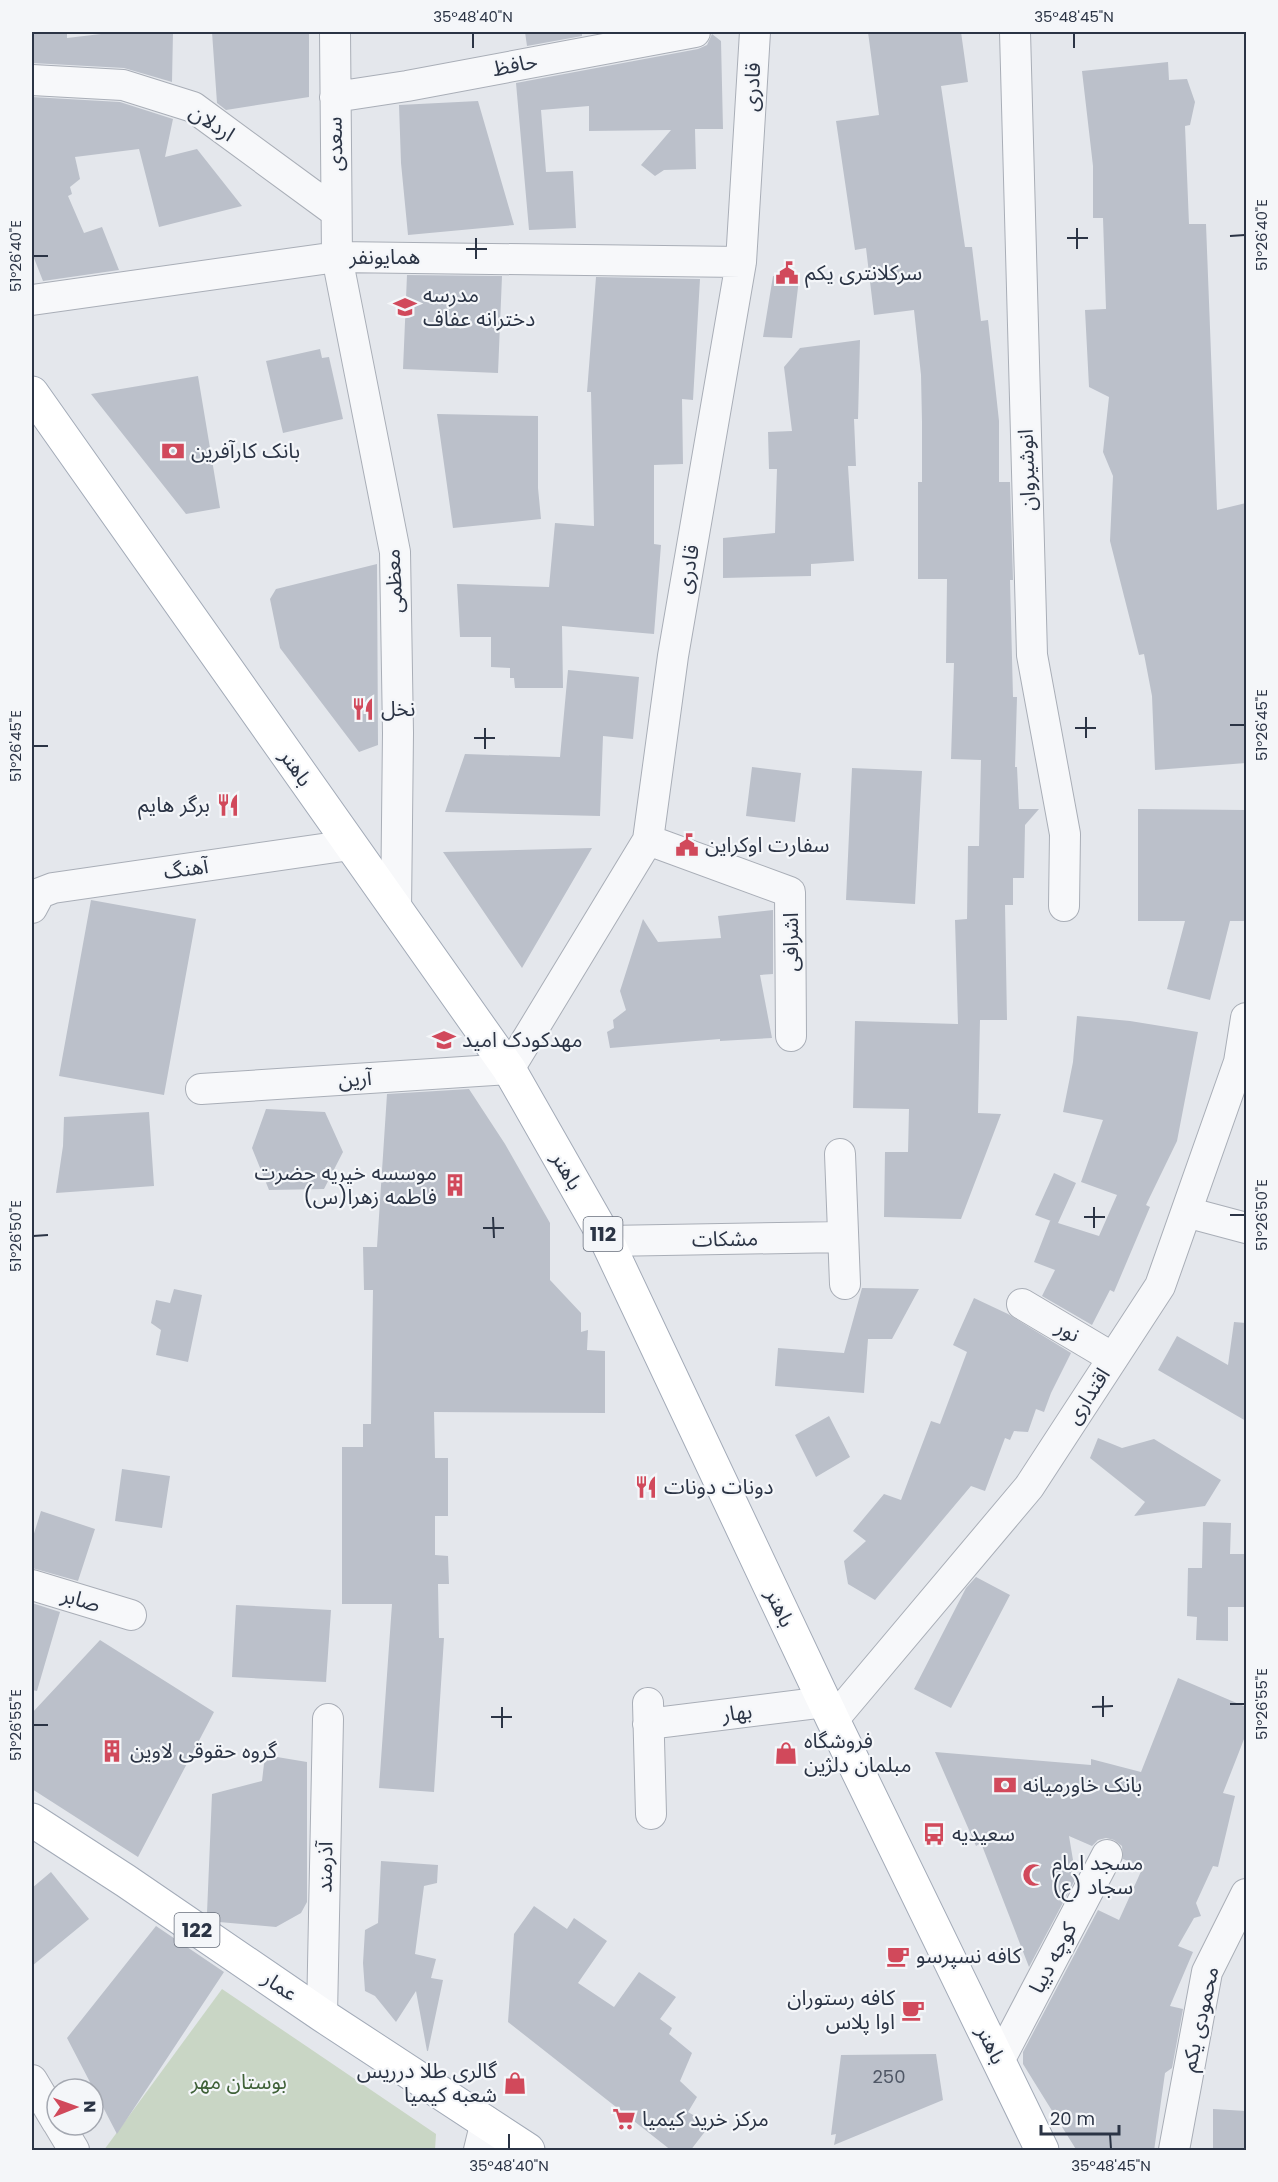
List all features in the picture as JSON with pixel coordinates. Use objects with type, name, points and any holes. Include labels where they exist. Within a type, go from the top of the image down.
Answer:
[{"type":"main road","name":"باهنر","points":[[32,393],[509,1069],[607,1241],[829,1711],[1042,2151]]},
{"type":"main road","name":"عمار","points":[[32,1820],[126,1881],[322,2015],[482,2136],[528,2151]]},
{"type":"street","name":"سعدی","points":[[335,32],[337,257]]},
{"type":"street","name":"حافظ","points":[[335,97],[407,86],[695,32]]},
{"type":"street","name":"قادری","points":[[509,1069],[648,840],[673,656],[741,262],[755,32]]},
{"type":"street","name":"انوشیروان","points":[[1015,32],[1032,655],[1065,834],[1064,906]]},
{"type":"street","name":"اردلان","points":[[32,80],[123,85],[193,107],[336,212]]},
{"type":"street","name":"همایونفر","points":[[32,300],[337,257],[741,262]]},
{"type":"street","name":"معظمی","points":[[337,257],[394,552],[398,733],[396,911]]},
{"type":"street","name":"اشرافی","points":[[648,840],[790,892],[791,1036]]},
{"type":"street","name":"آهنگ","points":[[32,908],[40,893],[53,888],[350,845]]},
{"type":"street","name":"اقتداری","points":[[829,1711],[1029,1486],[1160,1287],[1239,1062],[1246,1018]]},
{"type":"street","name":"آرین","points":[[201,1089],[509,1069]]},
{"type":"street","points":[[840,1154],[845,1284]]},
{"type":"street","points":[[1186,1212],[1246,1228]]},
{"type":"street","name":"مشکات","points":[[607,1241],[843,1237]]},
{"type":"street","name":"نور","points":[[1022,1304],[1113,1358]]},
{"type":"street","name":"صابر","points":[[32,1585],[131,1615]]},
{"type":"street","name":"بهار","points":[[651,1814],[648,1714],[829,1711]]},
{"type":"street","name":"آذرمند","points":[[322,2015],[328,1719]]},
{"type":"street","name":"کوچه دیبا","points":[[999,2061],[1107,1855]]},
{"type":"street","name":"محمودی یکم","points":[[1174,2151],[1207,1972],[1246,1894]]},
{"type":"street","points":[[32,2080],[45,2102]]},
{"type":"street","points":[[66,2137],[74,2151]]},
{"type":"green space","name":"بوستان مهر","points":[[222,1989],[436,2134],[435,2150],[104,2150]]},
{"type":"building","points":[[32,32],[67,32],[67,38],[118,32],[173,32],[172,82],[124,68],[32,63]]},
{"type":"building","points":[[212,32],[309,32],[309,97],[226,110],[217,103]]},
{"type":"building","points":[[525,32],[582,32],[582,36],[527,46]]},
{"type":"building","points":[[868,32],[961,32],[968,82],[941,86],[965,247],[972,247],[981,321],[988,320],[999,421],[999,482],[1010,482],[1013,697],[1017,697],[1015,767],[1017,767],[1019,809],[1039,809],[1025,825],[1024,878],[1013,878],[1013,905],[1005,905],[1007,1020],[980,1020],[978,1113],[1001,1114],[961,1219],[884,1217],[885,1152],[908,1152],[909,1109],[853,1108],[855,1021],[958,1024],[955,920],[967,919],[968,846],[979,846],[981,760],[951,759],[954,663],[946,663],[947,579],[918,579],[918,482],[922,482],[922,422],[921,375],[914,310],[874,315],[866,248],[855,250],[836,121],[879,115]]},
{"type":"building","points":[[712,34],[721,41],[723,129],[695,129],[696,169],[664,170],[655,176],[641,165],[671,130],[589,131],[589,106],[541,110],[546,172],[573,171],[576,228],[529,230],[516,83],[698,49],[707,45]]},
{"type":"building","points":[[1168,62],[1169,80],[1187,79],[1195,102],[1190,125],[1185,126],[1189,224],[1206,224],[1217,510],[1246,503],[1246,763],[1155,770],[1152,696],[1144,654],[1139,655],[1110,541],[1113,476],[1103,452],[1109,397],[1089,387],[1085,310],[1106,309],[1103,218],[1093,218],[1093,166],[1082,71]]},
{"type":"building","points":[[32,97],[120,102],[173,119],[165,157],[197,149],[242,206],[159,227],[139,149],[75,157],[80,179],[70,187],[72,194],[68,196],[84,233],[102,227],[119,270],[43,281],[32,253]]},
{"type":"building","points":[[478,101],[514,225],[408,235],[401,163],[399,105]]},
{"type":"building","points":[[407,275],[502,276],[498,373],[403,369]]},
{"type":"building","points":[[773,276],[799,279],[792,338],[763,337]]},
{"type":"building","points":[[596,277],[700,279],[693,400],[682,399],[683,464],[654,465],[654,544],[661,545],[654,634],[562,626],[563,688],[515,688],[514,678],[510,678],[510,668],[491,667],[491,637],[460,637],[457,584],[549,587],[555,523],[594,526],[591,392],[587,392]]},
{"type":"building","points":[[860,340],[858,419],[854,419],[856,466],[848,466],[854,561],[811,564],[811,576],[723,578],[723,538],[775,533],[777,469],[769,469],[768,432],[792,431],[784,367],[800,348]]},
{"type":"building","points":[[320,349],[322,358],[329,357],[343,419],[283,433],[266,361]]},
{"type":"building","name":"بانک کارآفرین","points":[[198,376],[220,508],[186,514],[91,394]]},
{"type":"building","points":[[437,414],[538,416],[538,488],[541,519],[453,528]]},
{"type":"building","points":[[377,564],[378,745],[359,752],[280,648],[270,599],[276,589]]},
{"type":"building","points":[[568,670],[639,677],[633,739],[603,736],[600,816],[445,812],[465,754],[560,757]]},
{"type":"building","points":[[752,767],[801,773],[795,822],[746,816]]},
{"type":"building","points":[[852,768],[922,771],[915,904],[846,900]]},
{"type":"building","points":[[1138,809],[1246,810],[1246,921],[1230,921],[1210,1000],[1167,989],[1185,921],[1138,921]]},
{"type":"building","points":[[592,848],[522,968],[443,852]]},
{"type":"building","points":[[91,900],[196,919],[164,1095],[59,1076]]},
{"type":"building","points":[[773,910],[773,974],[760,975],[772,1038],[720,1041],[720,1039],[610,1048],[607,1032],[614,1028],[613,1020],[626,1010],[620,991],[643,919],[658,942],[721,938],[718,916]]},
{"type":"building","points":[[1077,1016],[1130,1021],[1198,1032],[1177,1141],[1146,1205],[1150,1207],[1114,1292],[1110,1290],[1092,1325],[1042,1296],[1055,1270],[1034,1262],[1051,1221],[1035,1215],[1054,1173],[1076,1183],[1058,1223],[1099,1236],[1117,1195],[1081,1182],[1103,1120],[1063,1112],[1073,1062]]},
{"type":"building","points":[[469,1089],[505,1144],[550,1223],[550,1280],[581,1313],[581,1332],[588,1330],[587,1350],[605,1351],[605,1413],[434,1412],[435,1458],[448,1458],[448,1516],[435,1516],[435,1555],[448,1556],[449,1584],[438,1584],[439,1638],[444,1638],[434,1792],[379,1788],[392,1604],[342,1604],[342,1447],[363,1447],[363,1424],[371,1424],[373,1290],[364,1290],[363,1247],[377,1247],[387,1094]]},
{"type":"building","points":[[266,1109],[325,1112],[343,1152],[324,1189],[269,1190],[252,1148]]},
{"type":"building","points":[[149,1112],[154,1186],[56,1193],[63,1146],[64,1117]]},
{"type":"building","points":[[862,1288],[919,1289],[892,1339],[868,1339],[864,1393],[775,1386],[778,1348],[844,1353]]},
{"type":"building","points":[[174,1289],[202,1295],[188,1362],[156,1355],[161,1330],[151,1323],[156,1300],[170,1303]]},
{"type":"building","points":[[974,1298],[1008,1314],[1071,1353],[1044,1412],[1036,1409],[1028,1432],[1014,1431],[1010,1440],[1005,1438],[985,1491],[971,1486],[875,1600],[848,1584],[844,1561],[866,1541],[853,1531],[884,1494],[901,1500],[931,1421],[940,1424],[967,1352],[953,1345]]},
{"type":"building","points":[[1234,1322],[1246,1323],[1246,1421],[1158,1370],[1177,1336],[1228,1365]]},
{"type":"building","points":[[829,1416],[850,1457],[816,1477],[795,1435]]},
{"type":"building","points":[[1098,1438],[1122,1448],[1154,1439],[1221,1480],[1205,1506],[1134,1516],[1145,1502],[1090,1458]]},
{"type":"building","points":[[122,1469],[170,1476],[162,1528],[115,1521]]},
{"type":"building","points":[[41,1511],[95,1529],[78,1581],[32,1568],[32,1540]]},
{"type":"building","points":[[1203,1522],[1231,1523],[1230,1554],[1246,1554],[1246,1607],[1228,1607],[1228,1641],[1196,1640],[1197,1617],[1187,1616],[1188,1568],[1202,1568]]},
{"type":"building","points":[[976,1577],[1010,1595],[951,1708],[914,1689],[966,1588]]},
{"type":"building","points":[[32,1603],[60,1612],[37,1691],[32,1690]]},
{"type":"building","points":[[236,1605],[331,1610],[326,1682],[232,1677]]},
{"type":"building","name":"گروه حقوقی لاوین","points":[[100,1640],[214,1712],[138,1857],[32,1789],[32,1713]]},
{"type":"building","points":[[1178,1678],[1246,1707],[1246,1734],[1223,1793],[1235,1796],[1218,1867],[1213,1866],[1196,1903],[1201,1916],[1194,1918],[1178,1946],[1193,1952],[1170,2006],[1183,2009],[1172,2068],[1165,2073],[1154,2151],[1077,2151],[1023,2064],[1023,2052],[1098,1910],[1119,1920],[1143,1867],[1123,1859],[1122,1846],[1114,1840],[1106,1838],[1098,1840],[1092,1846],[1069,1836],[1076,1878],[1029,1967],[981,1843],[976,1846],[935,1752],[1091,1765],[1091,1759],[1141,1772]]},
{"type":"building","points":[[265,1755],[307,1762],[307,1902],[301,1913],[276,1927],[219,1922],[207,1913],[212,1794],[262,1781]]},
{"type":"building","points":[[381,1861],[438,1865],[437,1883],[424,1886],[415,1954],[436,1959],[431,1978],[443,1980],[428,2051],[416,1991],[396,2022],[375,1996],[365,1991],[363,1963],[365,1930],[378,1923]]},
{"type":"building","points":[[51,1872],[89,1919],[32,1966],[32,1888]]},
{"type":"building","points":[[534,1906],[567,1929],[574,1918],[607,1941],[578,1983],[614,2007],[639,1972],[676,1997],[660,2019],[672,2028],[669,2034],[692,2053],[680,2081],[697,2097],[688,2112],[710,2125],[690,2151],[672,2151],[508,2022],[514,1934]]},
{"type":"building","points":[[156,1926],[224,1972],[117,2134],[105,2111],[105,2077],[87,2077],[67,2038]]},
{"type":"building","points":[[936,2054],[943,2100],[834,2145],[836,2134],[831,2135],[841,2055]]},
{"type":"building","points":[[1213,2109],[1246,2111],[1246,2151],[1213,2151]]},
{"type":"place","name":"سرکلانتری یکم","points":[[787,273]]},
{"type":"place","name":"مدرسه دخترانه عفاف","points":[[405,307]]},
{"type":"place","name":"بانک کارآفرین","points":[[173,451]]},
{"type":"place","name":"نخل","points":[[363,709]]},
{"type":"place","name":"برگر هایم","points":[[228,805]]},
{"type":"place","name":"سفارت اوکراین","points":[[687,845]]},
{"type":"place","name":"مهدکودک امید","points":[[444,1040]]},
{"type":"place","name":"موسسه خیریه حضرت فاطمه زهرا(س)","points":[[455,1185]]},
{"type":"place","name":"دونات دونات","points":[[646,1487]]},
{"type":"place","name":"گروه حقوقی لاوین","points":[[112,1751]]},
{"type":"place","name":"فروشگاه مبلمان دلژین","points":[[786,1753]]},
{"type":"place","name":"بانک خاورمیانه","points":[[1005,1785]]},
{"type":"place","name":"سعیدیه","points":[[934,1834]]},
{"type":"place","name":"مسجد امام سجاد (ع)","points":[[1034,1875]]},
{"type":"place","name":"کافه نسپرسو","points":[[898,1956]]},
{"type":"place","name":"کافه رستوران اوا پلاس","points":[[913,2010]]},
{"type":"place","name":"گالرى طلا درريس شعبه كيميا","points":[[515,2083]]},
{"type":"place","name":"مرکز خرید کیمیا","points":[[624,2119]]}]
